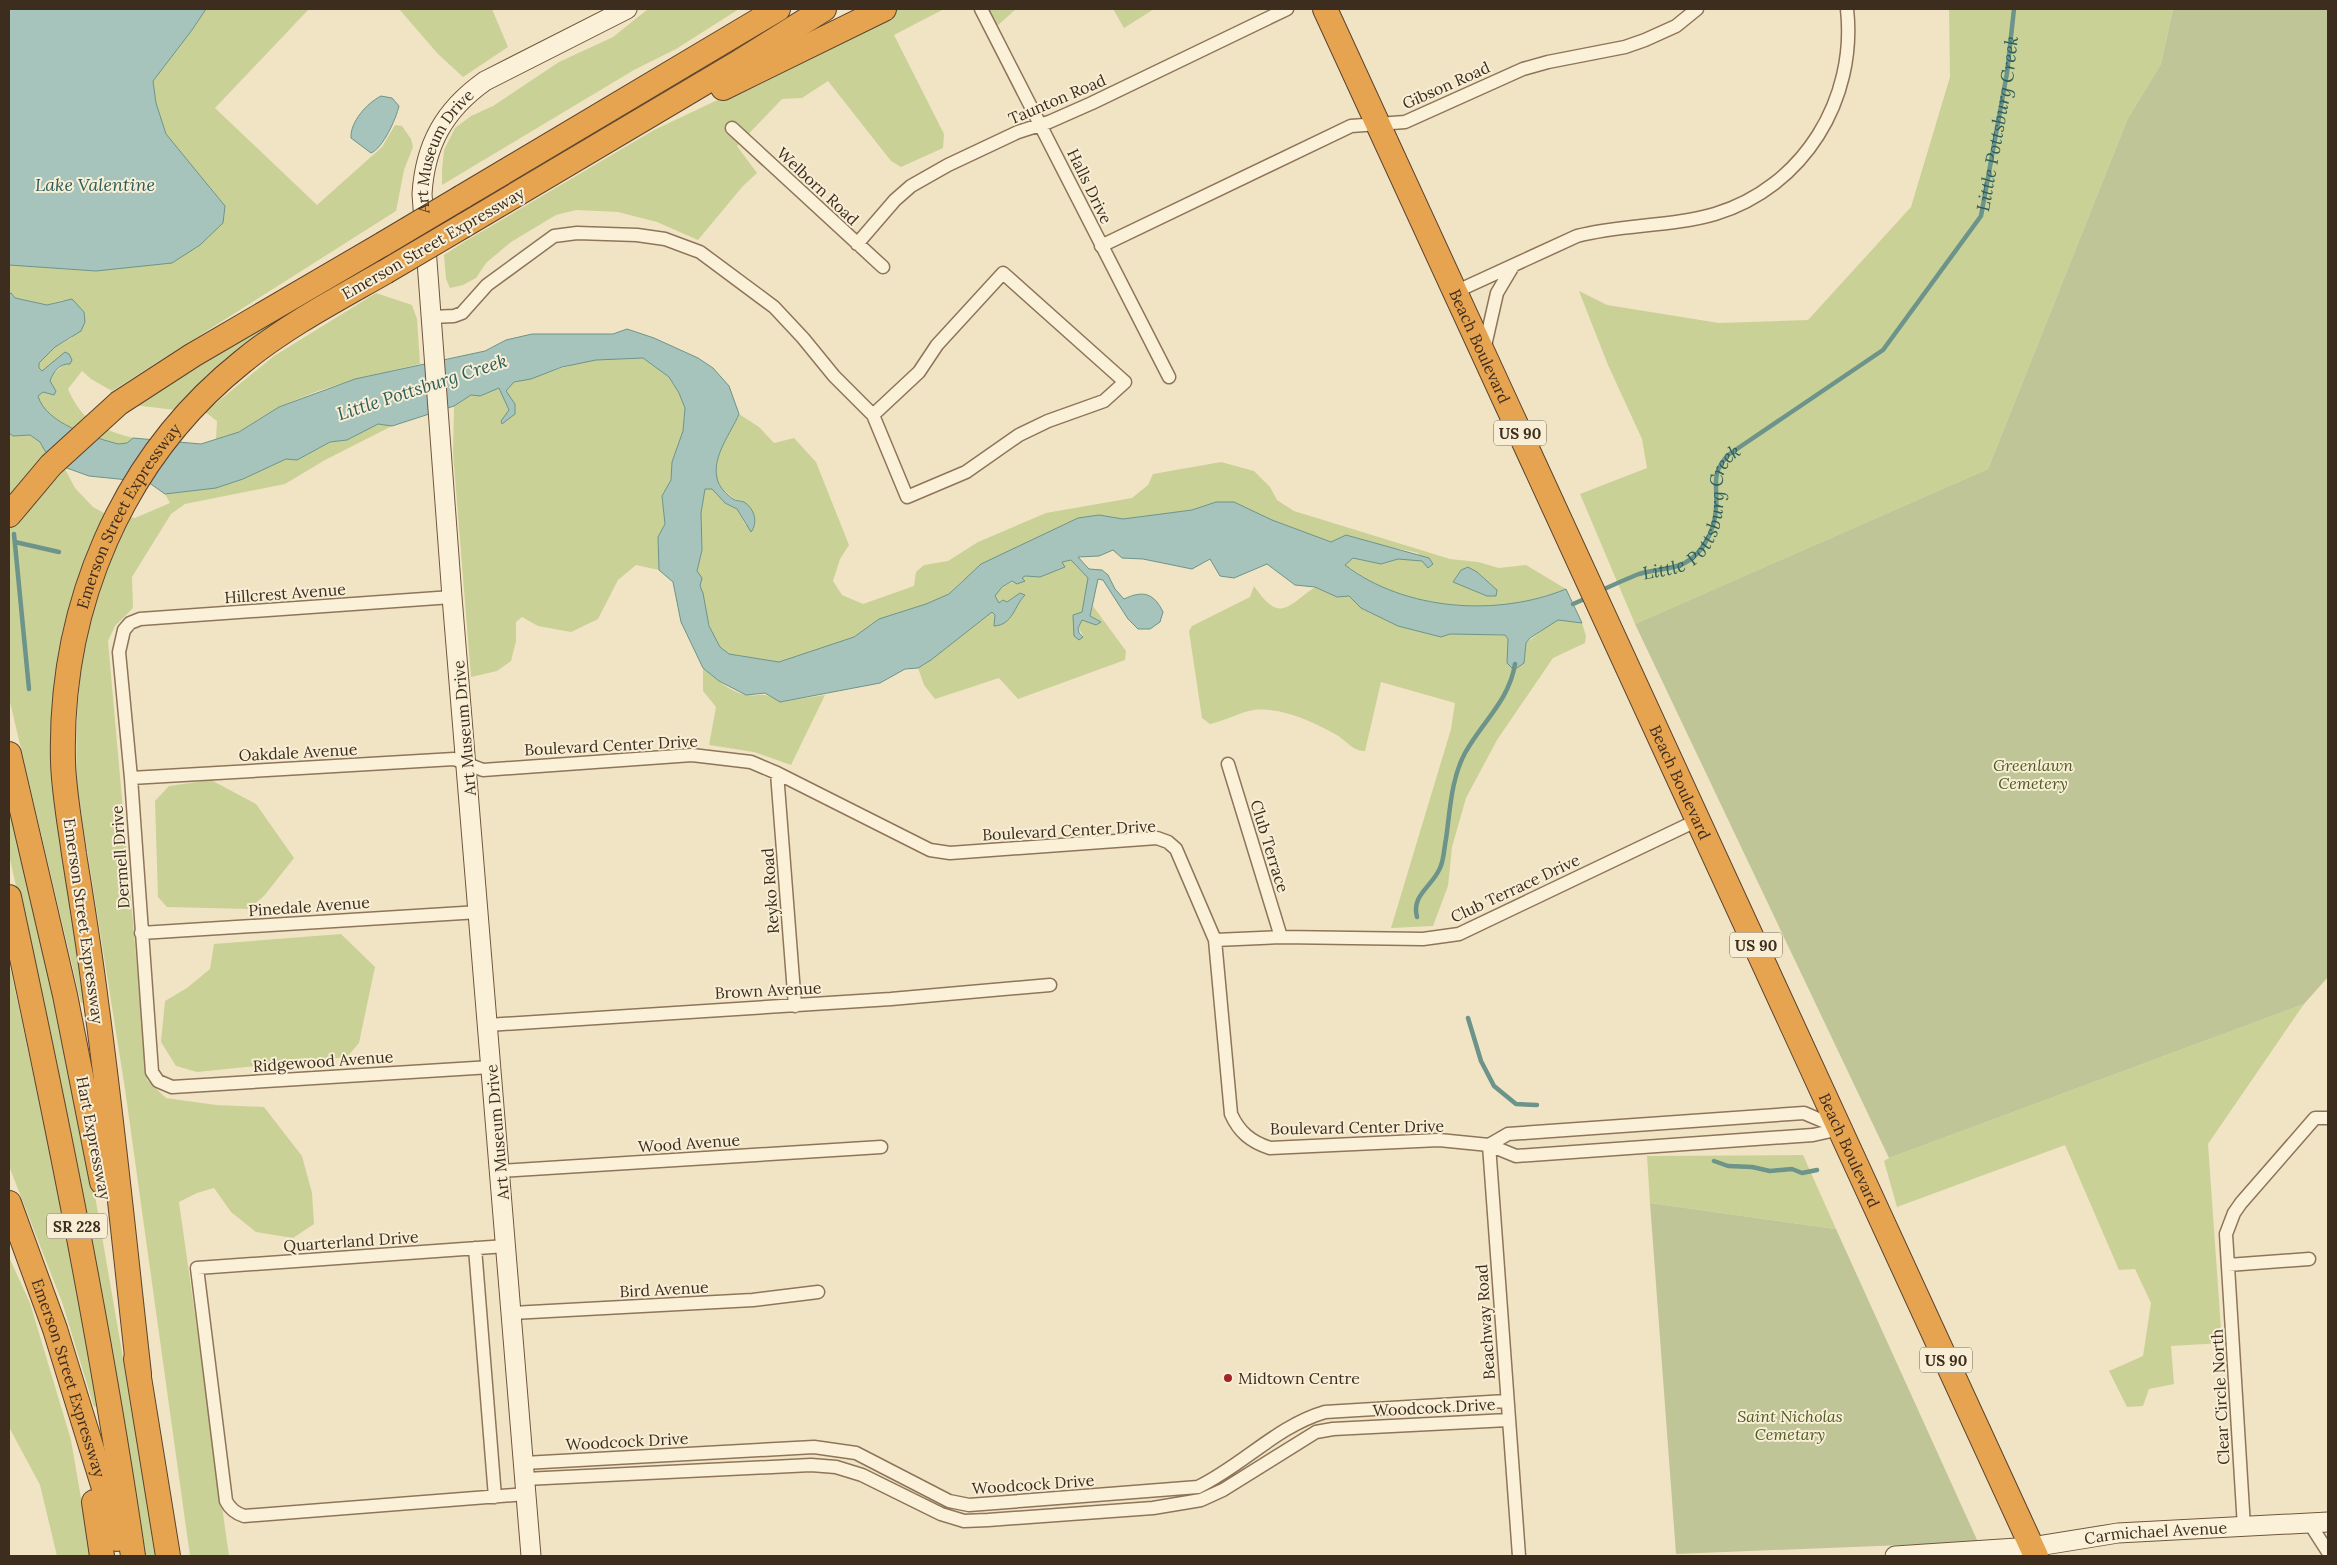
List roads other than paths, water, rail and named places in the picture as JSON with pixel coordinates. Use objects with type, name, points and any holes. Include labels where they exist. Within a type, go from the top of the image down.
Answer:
[{"type":"highway","points":[[610,110],[687,51],[748,9]]},
{"type":"highway","name":"Emerson Street Expressway","points":[[9,515],[51,465],[119,403],[193,355],[778,9]]},
{"type":"highway","name":"Emerson Street Expressway","points":[[139,1374],[96,1004],[64,765],[63,724],[69,654],[85,592],[99,552],[122,507],[158,451],[186,415],[224,377],[262,346],[292,326],[623,132],[824,9]]},
{"type":"highway","points":[[623,132],[714,92],[884,9]]},
{"type":"highway","name":"Beach Boulevard","points":[[1325,9],[2034,1552]]},
{"type":"highway","name":"Hart Expressway","points":[[9,754],[65,996],[139,1374],[168,1556]]},
{"type":"highway","name":"Hart Expressway","points":[[9,897],[63,1149],[119,1461],[133,1556]]},
{"type":"highway","name":"Emerson Street Expressway","points":[[9,1203],[31,1262],[103,1485],[120,1556]]},
{"type":"highway","points":[[9,1218],[31,1262]]},
{"type":"highway","points":[[66,1368],[93,1493],[102,1556]]},
{"type":"street","name":"Art Museum Drive","points":[[531,1556],[452,598],[422,194],[425,162],[440,127],[468,94],[485,82],[627,9]]},
{"type":"street","name":"Halls Drive","points":[[981,9],[1169,377]]},
{"type":"street","name":"Taunton Road","points":[[857,244],[889,205],[911,186],[958,160],[1025,129],[1092,104],[1287,9]]},
{"type":"street","name":"Gibson Road","points":[[1101,246],[1351,126],[1406,122],[1524,70],[1548,62],[1625,47],[1645,40],[1676,26],[1697,9]]},
{"type":"street","points":[[1455,292],[1577,236],[1597,231],[1691,220],[1744,204],[1766,191],[1807,151],[1823,128],[1834,106],[1844,78],[1848,50],[1847,9]]},
{"type":"street","name":"Welborn Road","points":[[732,128],[883,267]]},
{"type":"street","points":[[431,317],[454,316],[462,313],[487,286],[554,236],[577,233],[638,234],[665,240],[700,252],[774,306],[834,376],[873,416],[907,496],[966,472],[1019,435],[1048,421],[1104,401],[1125,382],[1003,273],[937,345],[919,372],[873,416]]},
{"type":"street","points":[[1483,352],[1498,293],[1514,264]]},
{"type":"street","name":"Hillcrest Avenue","points":[[124,630],[130,623],[140,619],[452,598]]},
{"type":"street","name":"Dermell Drive","points":[[124,630],[119,652],[131,778],[152,1072],[158,1081]]},
{"type":"street","name":"Boulevard Center Drive","points":[[467,764],[483,770],[692,755],[751,762],[777,773],[930,850],[950,853],[1157,838],[1168,842],[1176,848],[1182,859],[1215,940],[1231,1114],[1237,1127],[1248,1137],[1258,1144],[1270,1148],[1439,1140],[1489,1145],[1516,1156],[1813,1135],[1840,1129]]},
{"type":"street","name":"Oakdale Avenue","points":[[131,778],[454,759],[467,764]]},
{"type":"street","name":"Club Terrace","points":[[1228,764],[1281,937]]},
{"type":"street","name":"Reyko Road","points":[[777,773],[795,1006]]},
{"type":"street","name":"Club Terrace Drive","points":[[1215,940],[1281,937],[1423,939],[1459,934],[1698,820]]},
{"type":"street","name":"Pinedale Avenue","points":[[141,933],[479,912]]},
{"type":"street","name":"Brown Avenue","points":[[488,1025],[795,1006],[1050,986]]},
{"type":"street","name":"Ridgewood Avenue","points":[[158,1081],[172,1087],[491,1067]]},
{"type":"street","points":[[1489,1145],[1508,1134],[1804,1113],[1840,1129]]},
{"type":"street","name":"Clear Circle North","points":[[2244,1527],[2226,1234],[2234,1213],[2315,1118],[2324,1116],[2328,1118]]},
{"type":"street","name":"Beachway Road","points":[[1489,1145],[1506,1400],[1519,1556]]},
{"type":"street","name":"Wood Avenue","points":[[500,1171],[881,1147]]},
{"type":"street","name":"Quarterland Drive","points":[[495,1497],[244,1516],[237,1514],[226,1501],[197,1268],[506,1246]]},
{"type":"street","points":[[475,1248],[495,1497],[525,1479]]},
{"type":"street","points":[[2228,1265],[2309,1259]]},
{"type":"street","name":"Bird Avenue","points":[[512,1313],[753,1300],[818,1292]]},
{"type":"street","name":"Woodcock Drive","points":[[525,1479],[814,1447],[856,1453],[949,1502],[968,1505],[1198,1487],[1216,1478],[1307,1417],[1325,1412],[1506,1400]]},
{"type":"street","name":"Woodcock Drive","points":[[525,1479],[803,1465],[825,1466],[862,1475],[941,1514],[964,1521],[988,1520],[1154,1508],[1201,1500],[1223,1490],[1316,1432],[1333,1429],[1508,1420]]},
{"type":"street","points":[[2319,1523],[2328,1552]]},
{"type":"street","name":"Carmichael Avenue","points":[[1895,1556],[2034,1552],[2118,1533],[2319,1523]]},
{"type":"water","name":"Lake Valentine","points":[[9,9],[206,9],[153,81],[156,103],[166,134],[225,206],[223,223],[200,245],[172,263],[96,271],[9,265]]},
{"type":"water","points":[[381,96],[392,98],[399,106],[384,139],[376,150],[371,153],[351,138],[351,132],[360,114],[370,103]]},
{"type":"water","points":[[11,293],[15,298],[47,305],[72,299],[84,312],[85,322],[81,331],[55,347],[39,363],[39,368],[42,371],[65,352],[69,354],[72,360],[70,364],[63,365],[57,369],[51,378],[50,381],[56,391],[54,395],[43,392],[38,396],[43,406],[60,422],[84,433],[118,444],[127,443],[133,438],[201,444],[239,432],[279,407],[355,379],[485,351],[506,340],[532,334],[613,334],[627,329],[654,338],[698,358],[713,368],[729,386],[739,414],[717,461],[716,470],[719,484],[731,497],[744,502],[751,508],[755,520],[751,532],[737,509],[725,503],[712,489],[705,489],[701,513],[702,550],[697,571],[702,578],[700,586],[709,626],[720,647],[729,654],[779,662],[854,637],[879,619],[926,604],[949,594],[981,564],[1078,518],[1099,515],[1123,519],[1192,510],[1216,502],[1234,502],[1272,520],[1331,542],[1346,535],[1429,558],[1433,564],[1428,568],[1422,561],[1398,559],[1381,564],[1353,558],[1345,565],[1369,580],[1395,592],[1423,600],[1452,605],[1482,606],[1511,604],[1539,598],[1566,589],[1582,623],[1558,620],[1530,638],[1526,643],[1524,663],[1514,670],[1507,663],[1508,639],[1505,635],[1450,634],[1441,637],[1398,626],[1361,608],[1349,596],[1337,597],[1315,587],[1295,585],[1267,564],[1234,578],[1220,576],[1210,559],[1192,569],[1143,559],[1122,558],[1113,550],[1099,556],[1078,557],[1089,569],[1102,570],[1108,575],[1115,589],[1124,599],[1142,594],[1152,597],[1156,601],[1163,612],[1160,622],[1150,629],[1138,629],[1128,619],[1103,580],[1098,579],[1090,616],[1101,622],[1096,625],[1082,620],[1078,628],[1079,633],[1083,637],[1079,640],[1074,636],[1073,615],[1082,612],[1088,578],[1071,560],[1062,562],[1065,567],[1040,577],[1025,576],[1022,578],[1025,581],[1017,584],[1012,581],[1002,587],[995,596],[999,603],[1003,600],[1007,602],[1020,593],[1025,595],[1009,619],[1000,625],[994,626],[995,615],[992,612],[918,668],[905,669],[880,683],[780,702],[765,693],[746,695],[719,681],[703,668],[681,622],[673,582],[659,570],[658,537],[665,524],[662,496],[671,480],[672,462],[683,431],[685,408],[679,393],[669,377],[643,358],[596,360],[562,367],[531,379],[514,382],[506,391],[515,404],[515,414],[502,424],[501,421],[509,410],[499,388],[480,396],[471,395],[454,406],[392,426],[378,424],[347,440],[330,442],[297,460],[286,459],[243,479],[216,488],[165,494],[148,482],[89,476],[64,467],[45,451],[40,442],[30,435],[13,436],[9,433],[9,295]]},
{"type":"water","points":[[1468,567],[1477,572],[1497,590],[1496,596],[1487,596],[1453,582],[1461,570]]},
{"type":"waterway","name":"Little Pottsburg Creek","points":[[1600,591],[1639,574],[1677,566],[1686,562],[1700,551],[1713,526],[1716,508],[1716,480],[1722,462],[1728,455],[1883,350],[1981,216],[2007,73],[2014,9]]},
{"type":"waterway","points":[[14,534],[29,689]]},
{"type":"waterway","points":[[15,542],[59,552]]},
{"type":"waterway","name":"Little Pottsburg Creek","points":[[1573,604],[1589,597]]},
{"type":"waterway","points":[[1417,917],[1417,903],[1436,875],[1442,861],[1452,795],[1460,763],[1501,700],[1512,677],[1515,664]]},
{"type":"waterway","points":[[1468,1018],[1481,1061],[1494,1086],[1516,1104],[1537,1105]]},
{"type":"waterway","points":[[1714,1161],[1728,1166],[1752,1167],[1770,1171],[1792,1169],[1802,1173],[1817,1170]]},
{"type":"place","name":"Midtown Centre","points":[[1228,1378]]},
{"type":"park label","name":"Greenlawn Cemetery","points":[[2033,774]]},
{"type":"park label","name":"Saint Nicholas Cemetary","points":[[1790,1425]]}]
